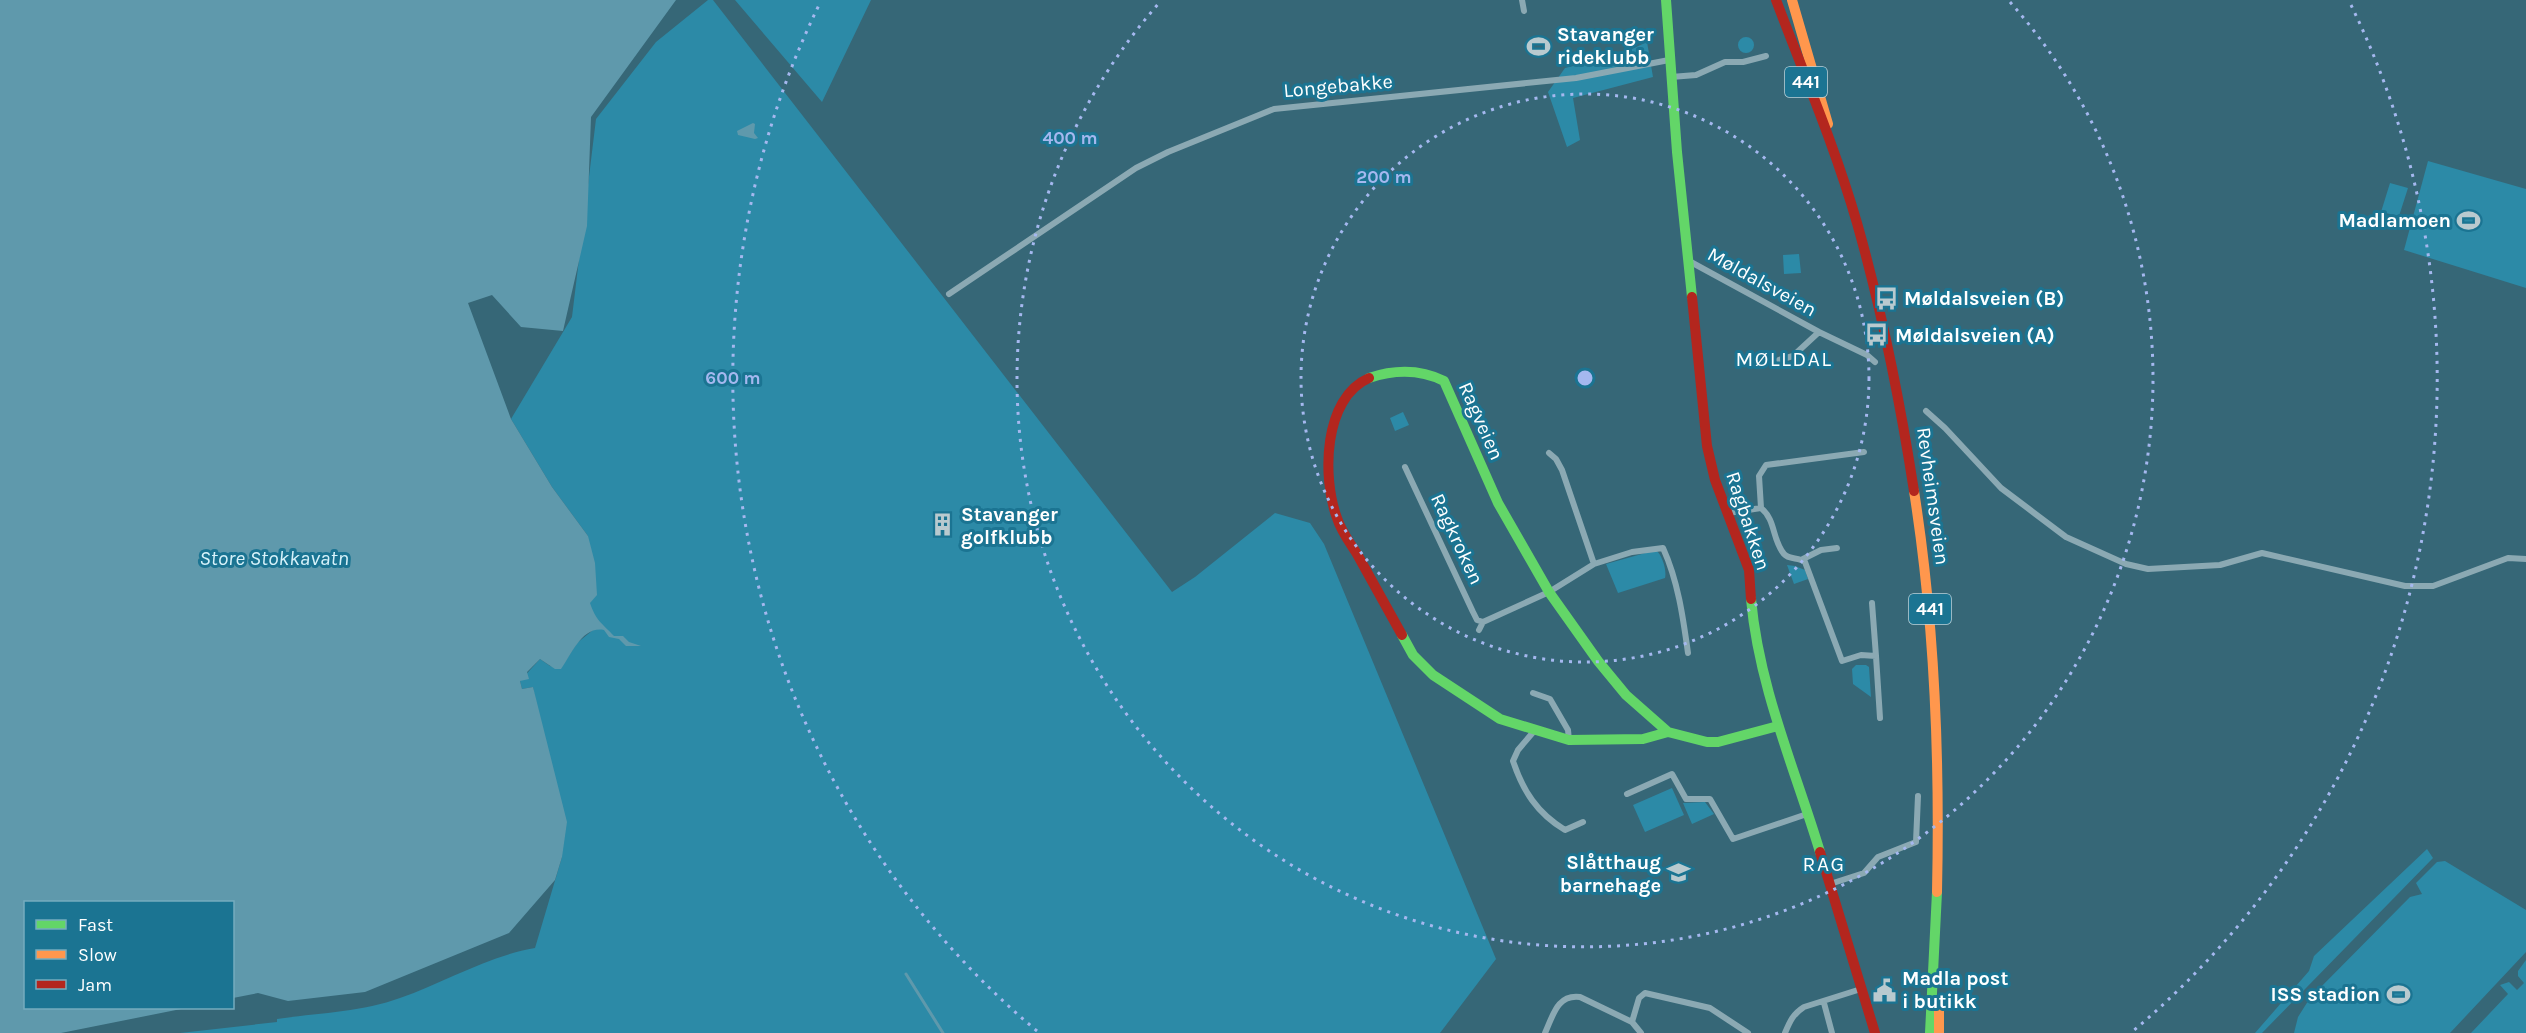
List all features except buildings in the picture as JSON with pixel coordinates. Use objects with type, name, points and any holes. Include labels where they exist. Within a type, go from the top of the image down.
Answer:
[{"type":"street","points":[[1522,0],[1524,11]]},
{"type":"street","name":"Ragbakken","points":[[1666,0],[1671,77],[1707,446],[1715,480],[1749,570],[1759,657],[1778,726],[1830,884],[1875,1033]]},
{"type":"street","name":"Revheimsveien","points":[[1776,0],[1837,163]]},
{"type":"street","name":"Revheimsveien","points":[[1792,0],[1818,81],[1837,163],[1867,263],[1892,364],[1921,524],[1930,613],[1937,724],[1936,951],[1939,1033]]},
{"type":"street","points":[[1671,77],[1696,75],[1725,62],[1743,62],[1766,56]]},
{"type":"street","name":"Longebakke","points":[[949,294],[1136,168],[1168,152],[1274,108],[1576,78],[1670,60]]},
{"type":"street","name":"Møldalsveien","points":[[1689,261],[1819,332],[1867,355],[1875,362]]},
{"type":"street","name":"Møldalsveien","points":[[1779,360],[1793,356],[1819,332]]},
{"type":"street","name":"Ragveien","points":[[1668,732],[1643,739],[1569,740],[1500,719],[1433,675],[1422,665],[1413,655],[1337,519],[1331,494],[1329,453],[1338,409],[1355,386],[1367,378],[1396,372],[1431,376],[1443,381],[1498,503],[1549,592],[1621,689],[1668,732],[1707,742],[1718,742],[1778,726]]},
{"type":"street","points":[[1926,411],[2001,488],[2066,537],[2126,564],[2148,569],[2220,565],[2262,553],[2418,587],[2451,581],[2508,558],[2526,559]]},
{"type":"street","points":[[1837,548],[1821,550],[1803,559],[1785,555],[1769,514],[1761,507],[1759,476],[1766,465],[1864,452]]},
{"type":"street","points":[[1550,453],[1562,470],[1594,564]]},
{"type":"street","name":"Ragkroken","points":[[1405,467],[1477,620],[1483,622]]},
{"type":"street","points":[[1728,513],[1761,507]]},
{"type":"street","points":[[1479,630],[1483,622],[1549,592],[1594,564],[1632,552],[1664,548],[1680,602],[1688,653]]},
{"type":"street","points":[[1803,559],[1842,661],[1861,655],[1876,656]]},
{"type":"street","points":[[1872,603],[1880,718]]},
{"type":"street","points":[[1533,693],[1550,699],[1568,730],[1569,740]]},
{"type":"street","points":[[1534,730],[1518,750],[1514,761],[1528,797],[1546,816],[1565,830],[1583,822]]},
{"type":"street","points":[[1627,794],[1670,773],[1686,799],[1710,799],[1733,839],[1807,814]]},
{"type":"street","points":[[1830,884],[1864,873],[1878,856],[1916,842],[1918,796]]},
{"type":"street","name":"Revheimsveien","points":[[1930,1033],[1936,951]]},
{"type":"street","points":[[1785,1033],[1796,1012],[1804,1007],[1824,1003],[1862,989]]},
{"type":"street","points":[[1632,1022],[1640,998],[1645,993],[1710,1008],[1748,1033]]},
{"type":"street","points":[[1545,1033],[1563,998],[1571,996],[1580,997],[1632,1022],[1638,1032]]},
{"type":"street","points":[[1824,1003],[1833,1033]]},
{"type":"shaded area","name":"Stavanger golfklubb","points":[[708,0],[713,0],[1172,592],[1195,577],[1275,513],[1310,523],[1324,544],[1496,959],[1440,1033],[180,1033],[277,1022],[277,1019],[339,1012],[385,1003],[417,992],[483,963],[535,948],[562,857],[533,687],[522,689],[520,681],[540,659],[550,666],[561,668],[577,643],[593,630],[596,621],[589,603],[588,536],[552,487],[511,419],[572,317],[596,119],[656,42]]},
{"type":"shaded area","points":[[735,0],[871,0],[822,102]]},
{"type":"shaded area","points":[[1746,37],[1754,45],[1746,53],[1738,45]]},
{"type":"shaded area","points":[[1647,42],[1653,77],[1573,98],[1580,140],[1567,147],[1548,92],[1565,68],[1621,54]]},
{"type":"shaded area","name":"Madlamoen","points":[[2428,161],[2526,189],[2526,288],[2404,250]]},
{"type":"shaded area","points":[[2390,183],[2408,188],[2399,216],[2381,212]]},
{"type":"shaded area","points":[[1799,254],[1801,273],[1784,274],[1783,255]]},
{"type":"shaded area","points":[[1403,412],[1409,425],[1395,431],[1390,418]]},
{"type":"shaded area","points":[[1656,550],[1664,563],[1665,578],[1618,593],[1606,564]]},
{"type":"shaded area","points":[[1787,565],[1805,570],[1808,579],[1794,584]]},
{"type":"shaded area","points":[[1856,665],[1869,667],[1871,697],[1853,684],[1852,669]]},
{"type":"shaded area","points":[[1672,788],[1684,815],[1645,832],[1633,805]]},
{"type":"shaded area","points":[[1705,802],[1714,814],[1692,824],[1683,803]]},
{"type":"shaded area","points":[[2427,849],[2433,858],[2262,1033],[2255,1033],[2309,971],[2314,956]]},
{"type":"shaded area","points":[[2445,861],[2526,910],[2526,952],[2450,1033],[2294,1033],[2298,1017],[2310,998],[2410,897],[2422,894],[2416,883],[2437,862]]},
{"type":"shaded area","points":[[2526,960],[2526,1033],[2471,1033],[2508,994],[2500,985],[2509,982],[2517,990],[2524,983],[2518,976],[2518,971]]},
{"type":"water","name":"Store Stokkavatn","points":[[0,0],[676,0],[591,117],[587,226],[563,331],[521,327],[492,295],[468,303],[511,419],[552,487],[588,536],[595,563],[597,595],[590,603],[595,614],[614,636],[623,636],[629,642],[641,646],[626,646],[619,639],[609,637],[604,630],[596,630],[578,642],[561,669],[555,669],[540,659],[527,672],[529,679],[520,681],[522,689],[533,687],[567,822],[562,857],[555,880],[509,933],[365,992],[288,1001],[258,993],[234,998],[234,901],[24,901],[24,1009],[181,1009],[61,1033],[0,1033]]},
{"type":"water","points":[[755,124],[754,133],[758,138],[738,135],[737,131]]},
{"type":"waterway","points":[[906,974],[943,1033]]},
{"type":"traffic: fast","points":[[1666,0],[1677,152],[1692,297]]},
{"type":"traffic: fast","points":[[1369,378],[1387,373],[1406,372],[1426,374],[1444,381],[1498,503],[1549,592],[1598,661],[1626,695],[1668,732]]},
{"type":"traffic: fast","points":[[1751,599],[1755,632],[1770,696],[1820,852]]},
{"type":"traffic: fast","points":[[1402,635],[1413,655],[1433,675],[1500,719],[1569,740],[1643,739],[1668,732],[1707,742],[1718,742],[1778,726]]},
{"type":"traffic: fast","points":[[1930,1033],[1937,892]]},
{"type":"traffic: slow","points":[[1792,0],[1828,124]]},
{"type":"traffic: slow","points":[[1914,491],[1927,591],[1937,741],[1937,892]]},
{"type":"traffic: slow","points":[[1939,1010],[1939,1033]]},
{"type":"traffic: jam","points":[[1776,0],[1829,139],[1857,223],[1890,356],[1914,491]]},
{"type":"traffic: jam","points":[[1692,297],[1707,446],[1715,480],[1749,570],[1751,599]]},
{"type":"traffic: jam","points":[[1369,378],[1354,388],[1342,403],[1335,421],[1330,440],[1329,482],[1332,501],[1341,528],[1402,635]]},
{"type":"traffic: jam","points":[[1820,852],[1875,1033]]},
{"type":"place","name":"Stavanger rideklubb","points":[[1539,46]]},
{"type":"place","name":"Madlamoen","points":[[2469,220]]},
{"type":"place","name":"Møldalsveien (B)","points":[[1886,298]]},
{"type":"place","name":"Møldalsveien (A)","points":[[1877,335]]},
{"type":"place","name":"Stavanger golfklubb","points":[[943,525]]},
{"type":"place","name":"Slåtthaug barnehage","points":[[1679,873]]},
{"type":"place","name":"Madla post i butikk","points":[[1884,990]]},
{"type":"place","name":"ISS stadion","points":[[2398,994]]},
{"type":"district","name":"MØLLDAL","points":[[1784,359]]},
{"type":"district","name":"RAG","points":[[1824,864]]}]
